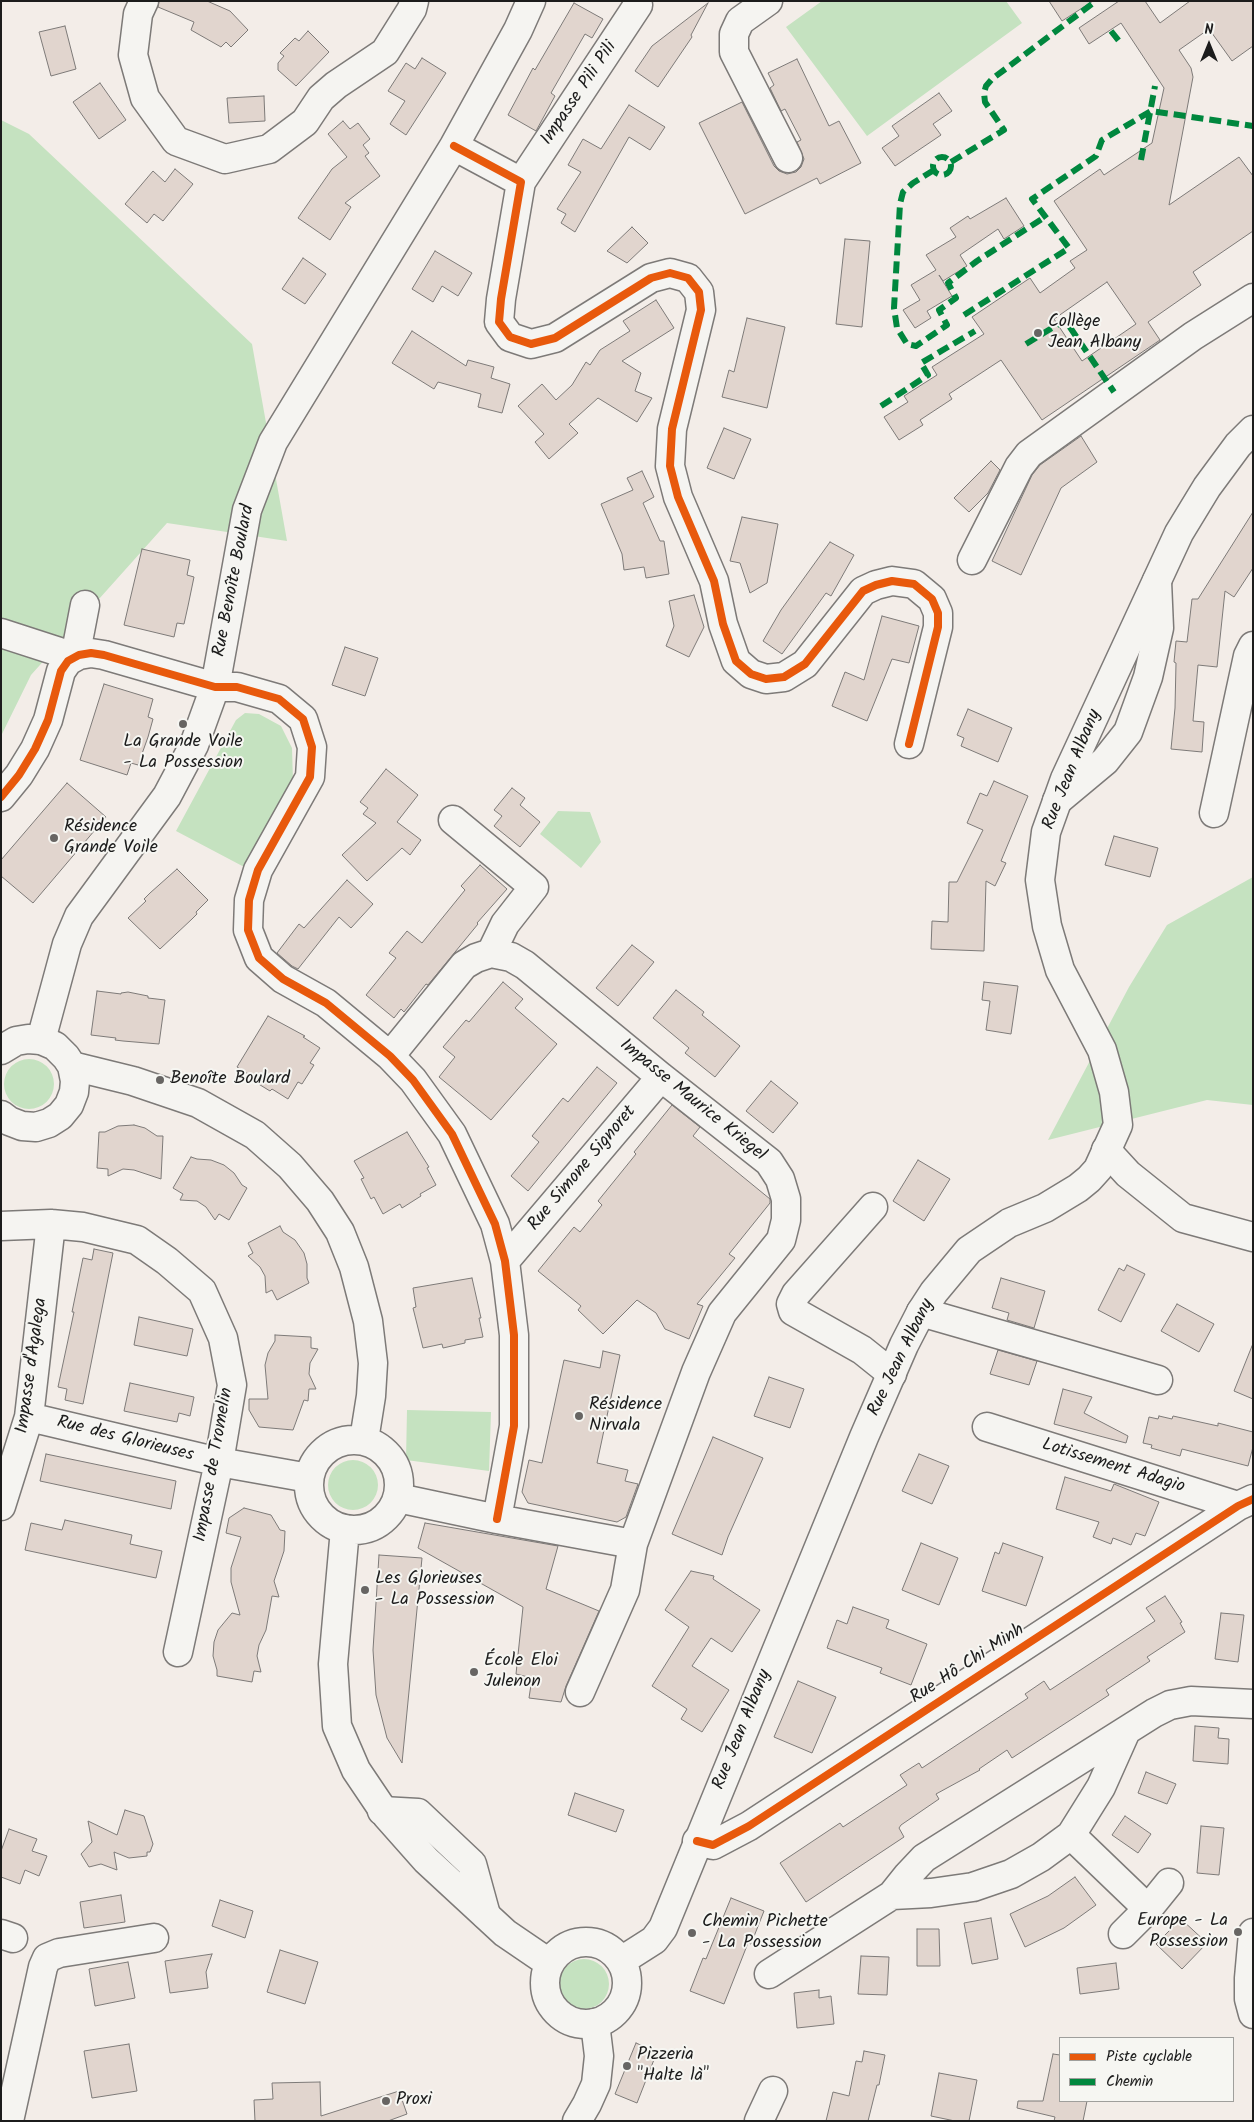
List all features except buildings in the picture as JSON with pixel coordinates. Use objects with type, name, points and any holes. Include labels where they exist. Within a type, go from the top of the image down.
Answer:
[{"type":"street","points":[[144,1],[138,14],[133,55],[145,98],[176,142],[226,159],[269,149],[305,122],[321,98],[336,85],[385,52],[412,9],[414,1]]},
{"type":"street","name":"Rue Benoîte Boulard","points":[[41,1040],[67,944],[79,916],[167,796],[194,745],[215,687],[247,510],[273,442],[454,146],[518,30],[531,1]]},
{"type":"street","points":[[768,1],[740,21],[734,34],[734,52],[788,158]]},
{"type":"street","name":"Impasse Pili Pili","points":[[521,182],[638,5]]},
{"type":"street","points":[[454,146],[521,182],[501,299],[499,322],[510,337],[531,344],[555,338],[651,278],[670,273],[688,278],[699,292],[701,310],[672,429],[670,466],[678,497],[714,581],[723,624],[736,661],[751,674],[766,678],[784,677],[805,664],[863,591],[892,581],[914,584],[932,599],[938,613],[938,628],[908,744]]},
{"type":"street","points":[[972,560],[1019,467],[1029,454],[1192,336],[1253,298]]},
{"type":"street","name":"Rue Jean Albany","points":[[621,1961],[654,1940],[663,1928],[697,1841],[892,1374],[921,1312],[934,1292],[969,1250],[1009,1223],[1045,1208],[1078,1188],[1098,1169],[1118,1125],[1114,1092],[1102,1050],[1060,970],[1047,926],[1040,880],[1046,832],[1065,778],[1179,533],[1207,487],[1238,445],[1253,430]]},
{"type":"street","points":[[1057,801],[1105,761],[1128,732],[1148,677],[1158,628],[1157,581]]},
{"type":"street","points":[[75,657],[85,605]]},
{"type":"street","points":[[1,633],[75,657]]},
{"type":"street","points":[[1214,813],[1248,656],[1253,646]]},
{"type":"street","points":[[1,797],[19,775],[35,749],[48,720],[61,671],[68,661],[75,657],[91,653],[104,655],[215,687],[237,687],[279,699],[303,720],[312,747],[310,777],[258,870],[249,900],[248,930],[260,958],[283,979],[326,1003],[390,1056],[413,1080],[452,1134],[495,1224],[505,1261],[514,1336],[514,1426],[496,1520]]},
{"type":"street","points":[[390,1056],[464,965],[476,958],[491,953],[505,924],[534,887],[453,820]]},
{"type":"street","name":"Impasse Maurice Kriegel","points":[[491,953],[511,957],[526,965],[660,1076],[769,1162],[780,1179],[786,1199],[786,1220],[781,1240],[722,1313],[696,1372],[633,1544],[625,1590],[580,1692]]},
{"type":"street","points":[[1,1050],[16,1041],[28,1039],[41,1040],[55,1046],[66,1057],[72,1066],[75,1081],[74,1092],[69,1105],[60,1116],[48,1123],[36,1126],[22,1126],[10,1122],[1,1115]]},
{"type":"street","points":[[72,1066],[133,1081],[198,1103],[255,1135],[290,1166],[320,1202],[340,1232],[354,1267],[368,1321],[373,1363],[371,1396],[364,1440]]},
{"type":"street","name":"Rue Simone Signoret","points":[[505,1261],[660,1076]]},
{"type":"street","points":[[74,1092],[103,1084],[133,1081]]},
{"type":"street","points":[[1106,1150],[1128,1174],[1183,1218],[1253,1238]]},
{"type":"street","points":[[873,1207],[796,1294],[791,1304],[793,1311],[862,1350],[892,1374]]},
{"type":"street","name":"Impasse de Tromelin","points":[[1,1226],[51,1224],[83,1227],[137,1240],[167,1261],[202,1291],[223,1338],[232,1385],[219,1462],[178,1652]]},
{"type":"street","name":"Impasse d'Agalega","points":[[1,1506],[29,1417],[51,1224]]},
{"type":"street","points":[[921,1312],[1158,1380]]},
{"type":"street","name":"Rue des Glorieuses","points":[[29,1417],[219,1462],[309,1478]]},
{"type":"street","name":"Lotissement Adagio","points":[[987,1428],[1245,1503]]},
{"type":"street","points":[[349,1439],[364,1440],[378,1446],[389,1455],[397,1468],[400,1483],[398,1498],[387,1515],[371,1527],[358,1530],[344,1529],[332,1524],[321,1516],[311,1498],[309,1478],[314,1464],[322,1452],[335,1443],[349,1439]]},
{"type":"street","points":[[398,1498],[496,1520],[633,1544]]},
{"type":"street","name":"Rue Hô Chi Minh","points":[[697,1841],[713,1845],[749,1826],[1245,1503]]},
{"type":"street","points":[[344,1529],[333,1664],[337,1726],[356,1770],[382,1811],[426,1860],[519,1944],[549,1964]]},
{"type":"street","points":[[769,1974],[892,1895],[924,1858],[1170,1704],[1191,1701],[1253,1704]]},
{"type":"street","points":[[892,1895],[931,1893],[974,1887],[1010,1874],[1041,1857],[1071,1834],[1101,1787],[1126,1731]]},
{"type":"street","points":[[1071,1834],[1148,1909]]},
{"type":"street","points":[[1124,1934],[1169,1883]]},
{"type":"street","points":[[1253,1933],[1249,1978],[1249,1999],[1253,2014]]},
{"type":"street","points":[[9,2121],[43,1967],[47,1958],[60,1953],[154,1938]]},
{"type":"street","points":[[584,1942],[602,1945],[613,1952],[621,1961],[626,1973],[627,1986],[624,1999],[612,2014],[594,2023],[581,2024],[568,2020],[557,2013],[549,2002],[545,1990],[544,1976],[556,1954],[566,1946],[584,1942]]},
{"type":"street","points":[[577,2121],[596,2084],[599,2056],[594,2023]]},
{"type":"street","points":[[759,2121],[774,2091]]},
{"type":"green space","points":[[822,1],[1006,1],[1022,23],[867,136],[786,27]]},
{"type":"green space","points":[[1,120],[29,134],[252,344],[287,541],[167,523],[31,675],[1,736]]},
{"type":"green space","points":[[245,713],[259,714],[281,726],[292,748],[293,781],[248,869],[176,831],[236,720]]},
{"type":"green space","points":[[558,811],[590,812],[601,842],[581,868],[540,834]]},
{"type":"green space","points":[[1253,877],[1253,1105],[1207,1100],[1048,1140],[1129,987],[1167,925]]},
{"type":"green space","points":[[24,1059],[34,1059],[47,1066],[54,1079],[54,1089],[47,1102],[34,1109],[24,1109],[15,1105],[8,1098],[4,1089],[4,1079],[8,1070],[15,1063]]},
{"type":"green space","points":[[407,1410],[491,1412],[489,1471],[406,1460]]},
{"type":"green space","points":[[348,1460],[358,1460],[371,1467],[378,1480],[378,1490],[371,1503],[358,1510],[348,1510],[339,1506],[332,1499],[328,1490],[328,1480],[332,1471],[339,1464]]},
{"type":"green space","points":[[579,1959],[589,1959],[602,1966],[609,1979],[609,1989],[602,2002],[589,2009],[579,2009],[570,2005],[563,1998],[559,1989],[559,1979],[563,1970],[570,1963]]},
{"type":"marked path","points":[[951,162],[1004,130],[985,102],[984,93],[986,86],[992,79],[1096,1]]},
{"type":"marked path","points":[[1111,31],[1119,41]]},
{"type":"marked path","points":[[1141,160],[1155,86]]},
{"type":"marked path","points":[[964,315],[1069,248],[1032,199],[1096,156],[1102,140],[1151,111],[1253,126]]},
{"type":"marked path","points":[[938,157],[946,157],[951,162],[951,166],[949,173],[938,175],[933,170],[933,162],[938,157]]},
{"type":"marked path","points":[[934,170],[913,183],[903,192],[900,204],[894,308],[897,328],[907,344],[916,346],[947,325],[939,310],[956,298],[948,283],[977,261],[1045,217]]},
{"type":"marked path","points":[[1026,344],[1065,320],[1114,392]]},
{"type":"marked path","points":[[881,406],[928,375],[921,363],[975,331]]},
{"type":"cycle path","points":[[454,146],[521,182],[501,299],[499,322],[510,337],[531,344],[555,338],[651,278],[670,273],[688,278],[699,292],[701,310],[672,429],[670,466],[678,497],[714,581],[723,624],[736,661],[751,674],[766,679],[784,677],[805,664],[863,591],[892,581],[914,584],[932,599],[938,613],[938,627],[909,744]]},
{"type":"cycle path","points":[[1,797],[19,775],[35,749],[48,720],[61,671],[68,661],[79,655],[91,653],[104,655],[215,687],[237,687],[279,699],[303,719],[312,747],[310,777],[258,870],[249,900],[248,930],[259,958],[283,979],[326,1003],[390,1056],[413,1080],[452,1134],[495,1224],[505,1261],[514,1335],[514,1426],[497,1519]]},
{"type":"cycle path","points":[[697,1841],[713,1845],[749,1826],[1238,1506],[1253,1499]]},
{"type":"place","name":"Collège Jean Albany","points":[[1038,333]]},
{"type":"place","name":"La Grande Voile - La Possession","points":[[183,724]]},
{"type":"place","name":"Résidence Grande Voile","points":[[54,838]]},
{"type":"place","name":"Benoîte Boulard","points":[[160,1080]]},
{"type":"place","name":"Résidence Nirvala","points":[[579,1416]]},
{"type":"place","name":"Les Glorieuses - La Possession","points":[[365,1590]]},
{"type":"place","name":"École Eloi Julenon","points":[[474,1672]]},
{"type":"place","name":"Europe - La Possession","points":[[1238,1932]]},
{"type":"place","name":"Chemin Pichette - La Possession","points":[[692,1933]]},
{"type":"place","name":"Pizzeria \"Halte là\"","points":[[627,2066]]},
{"type":"place","name":"Proxi","points":[[386,2101]]}]
